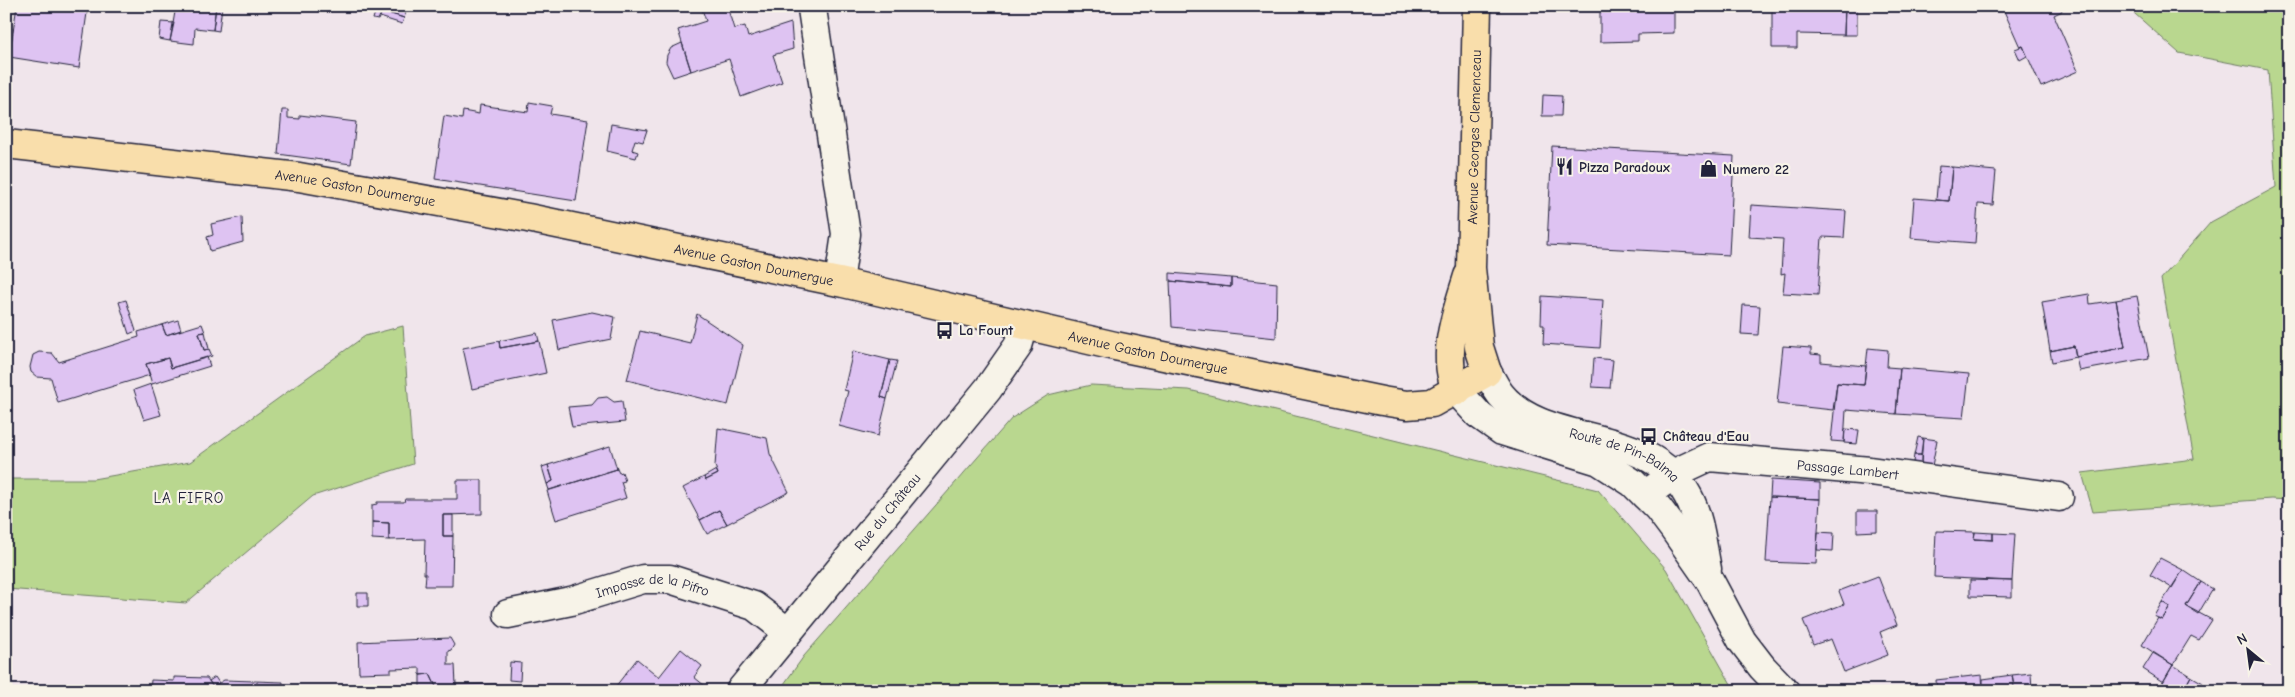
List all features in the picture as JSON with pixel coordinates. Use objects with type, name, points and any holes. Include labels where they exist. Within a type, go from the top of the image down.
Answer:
[{"type":"main road","name":"Avenue Georges Clemenceau","points":[[1477,6],[1471,268],[1479,347],[1487,372]]},
{"type":"main road","name":"Avenue Gaston Doumergue","points":[[6,144],[237,169],[325,181],[608,233],[839,282],[1144,352],[1407,405],[1432,403],[1458,391],[1487,372]]},
{"type":"main road","name":"Avenue Georges Clemenceau","points":[[1458,391],[1451,378],[1449,363],[1456,318],[1471,268]]},
{"type":"street","points":[[812,9],[846,234],[839,282]]},
{"type":"street","name":"Rue du Château","points":[[740,691],[988,388],[1018,346],[1024,325]]},
{"type":"street","name":"Route de Pin-Balma","points":[[1487,372],[1501,396],[1530,417],[1552,427],[1629,448],[1660,465],[1681,484],[1694,510],[1710,581]]},
{"type":"street","name":"Route de Pin-Balma","points":[[1458,391],[1478,414],[1502,431],[1599,461],[1619,473],[1645,495],[1674,528],[1710,581],[1742,641],[1762,667],[1785,691]]},
{"type":"street","name":"Passage Lambert","points":[[1645,495],[1691,464],[1710,457],[1870,471],[2059,498]]},
{"type":"street","name":"Impasse de la Pifro","points":[[508,614],[571,601],[643,579],[670,580],[754,606],[788,632]]},
{"type":"green space","points":[[2126,6],[2289,6],[2289,500],[2271,499],[2093,512],[2082,473],[2194,459],[2161,279],[2211,222],[2276,187],[2268,70],[2179,53]]},
{"type":"green space","points":[[403,326],[413,464],[313,496],[186,603],[6,589],[6,479],[93,479],[190,462],[365,336]]},
{"type":"green space","points":[[1091,385],[1189,390],[1598,490],[1666,569],[1735,691],[779,691],[804,656],[1012,418],[1048,395]]},
{"type":"building","points":[[17,6],[88,6],[79,68],[9,57]]},
{"type":"building","points":[[176,6],[216,6],[213,30],[195,28],[194,44],[170,41]]},
{"type":"building","points":[[216,6],[222,6],[219,31],[213,30]]},
{"type":"building","points":[[377,6],[408,6],[404,18],[382,11],[378,20],[373,19]]},
{"type":"building","points":[[701,6],[727,6],[734,29],[745,26],[748,37],[791,23],[793,49],[773,55],[782,82],[741,97],[729,59],[691,71],[678,30],[706,21]]},
{"type":"building","points":[[1600,6],[1674,6],[1674,33],[1638,34],[1638,41],[1600,42]]},
{"type":"building","points":[[1772,6],[1845,6],[1844,35],[1797,34],[1797,48],[1772,48]]},
{"type":"building","points":[[1845,6],[1857,6],[1857,35],[1844,35]]},
{"type":"building","points":[[2015,6],[2060,6],[2062,11],[2054,15],[2078,71],[2041,87],[2023,46],[2020,47],[2004,11]]},
{"type":"building","points":[[382,11],[404,18],[402,24],[380,17]]},
{"type":"building","points":[[161,22],[174,23],[170,41],[159,39]]},
{"type":"building","points":[[9,28],[13,29],[9,56],[6,56]]},
{"type":"building","points":[[682,43],[691,71],[673,77],[666,62],[667,55],[671,48]]},
{"type":"building","points":[[2023,46],[2027,56],[2020,60],[2015,49]]},
{"type":"building","points":[[1543,95],[1562,96],[1561,116],[1542,116]]},
{"type":"building","points":[[529,102],[552,106],[550,114],[588,120],[576,201],[435,179],[444,116],[462,119],[463,111],[479,114],[480,105],[528,112]]},
{"type":"building","points":[[282,110],[288,110],[288,118],[300,119],[300,115],[356,122],[351,164],[278,154]]},
{"type":"building","points":[[611,124],[647,130],[643,142],[635,140],[632,150],[638,152],[636,158],[607,151]]},
{"type":"building","points":[[1552,146],[1734,156],[1729,255],[1547,245]]},
{"type":"building","points":[[1939,166],[1952,167],[1949,201],[1936,200]]},
{"type":"building","points":[[1952,167],[1996,171],[1993,205],[1978,204],[1975,243],[1911,238],[1914,198],[1949,201]]},
{"type":"building","points":[[1751,205],[1846,211],[1844,238],[1822,237],[1818,295],[1783,293],[1785,273],[1781,274],[1783,239],[1749,237]]},
{"type":"building","points":[[242,217],[243,242],[210,251],[207,237],[213,235],[211,224]]},
{"type":"building","points":[[1170,273],[1231,278],[1231,287],[1170,281]]},
{"type":"building","points":[[1231,278],[1277,283],[1276,338],[1172,327],[1170,281],[1231,287]]},
{"type":"building","points":[[2089,294],[2090,304],[2116,300],[2125,347],[2076,357],[2074,346],[2050,351],[2042,302]]},
{"type":"building","points":[[1542,296],[1603,300],[1600,348],[1543,344],[1544,325],[1541,325]]},
{"type":"building","points":[[2137,296],[2149,358],[2079,371],[2076,357],[2125,347],[2116,300]]},
{"type":"building","points":[[126,300],[136,331],[129,334],[119,302]]},
{"type":"building","points":[[1743,305],[1760,306],[1758,335],[1741,334]]},
{"type":"building","points":[[592,312],[615,317],[611,339],[559,350],[553,320]]},
{"type":"building","points":[[697,314],[743,345],[728,405],[627,380],[640,331],[690,343]]},
{"type":"building","points":[[178,320],[181,330],[166,335],[162,325]]},
{"type":"building","points":[[202,324],[205,332],[199,333],[204,350],[209,349],[212,356],[171,368],[168,358],[146,364],[150,375],[58,403],[51,378],[37,377],[31,372],[30,367],[33,355],[39,352],[52,353],[59,362],[139,337],[138,332],[162,325],[166,335]]},
{"type":"building","points":[[205,332],[209,349],[204,350],[199,333]]},
{"type":"building","points":[[537,333],[539,341],[500,348],[499,341]]},
{"type":"building","points":[[499,341],[500,348],[539,341],[546,373],[472,389],[463,348]]},
{"type":"building","points":[[1783,346],[1811,348],[1811,354],[1821,355],[1821,362],[1866,366],[1864,385],[1837,383],[1833,410],[1777,404]]},
{"type":"building","points":[[2074,346],[2076,357],[2052,362],[2050,351]]},
{"type":"building","points":[[1868,348],[1888,350],[1887,367],[1900,368],[1896,414],[1846,410],[1844,442],[1831,441],[1837,383],[1864,385]]},
{"type":"building","points":[[853,351],[890,360],[881,397],[887,399],[878,436],[839,426],[848,391],[844,390]]},
{"type":"building","points":[[207,357],[210,366],[152,384],[146,364],[168,358],[171,368]]},
{"type":"building","points":[[1594,358],[1613,360],[1610,388],[1592,387]]},
{"type":"building","points":[[890,360],[897,361],[887,399],[881,397]]},
{"type":"building","points":[[1900,368],[1969,374],[1964,418],[1896,414]]},
{"type":"building","points":[[151,384],[161,415],[144,420],[134,390]]},
{"type":"building","points":[[607,397],[614,402],[622,401],[625,422],[572,427],[568,407],[592,405],[598,398]]},
{"type":"building","points":[[718,428],[767,438],[770,454],[789,492],[727,524],[719,510],[700,520],[683,488],[704,477],[706,480],[718,474],[715,466]]},
{"type":"building","points":[[1845,429],[1859,430],[1857,444],[1844,443]]},
{"type":"building","points":[[1918,437],[1923,438],[1921,455],[1914,455]]},
{"type":"building","points":[[1923,438],[1937,440],[1932,466],[1921,464]]},
{"type":"building","points":[[610,446],[617,469],[549,490],[547,484],[553,481],[548,465]]},
{"type":"building","points":[[1914,455],[1921,455],[1921,464],[1913,462]]},
{"type":"building","points":[[548,465],[553,481],[547,484],[542,467]]},
{"type":"building","points":[[617,469],[619,473],[622,472],[625,481],[621,482],[626,498],[556,520],[547,491]]},
{"type":"building","points":[[716,470],[718,474],[706,480],[704,477]]},
{"type":"building","points":[[457,480],[482,480],[482,514],[443,515],[443,536],[453,536],[452,586],[425,586],[425,539],[389,540],[389,523],[372,522],[372,505],[377,504],[377,502],[404,502],[405,499],[457,499]]},
{"type":"building","points":[[1771,480],[1820,483],[1820,499],[1770,497]]},
{"type":"building","points":[[1770,497],[1820,499],[1816,564],[1766,562]]},
{"type":"building","points":[[719,510],[727,524],[707,534],[700,520]]},
{"type":"building","points":[[1857,511],[1877,511],[1877,531],[1857,532]]},
{"type":"building","points":[[443,515],[453,515],[453,536],[443,536]]},
{"type":"building","points":[[372,522],[389,523],[389,540],[372,539]]},
{"type":"building","points":[[1936,531],[1975,532],[1974,539],[1993,540],[1993,533],[2015,534],[2012,581],[1934,577]]},
{"type":"building","points":[[1818,532],[1834,533],[1833,551],[1817,550]]},
{"type":"building","points":[[1975,532],[1993,533],[1993,540],[1974,539]]},
{"type":"building","points":[[2160,558],[2183,570],[2172,588],[2150,575]]},
{"type":"building","points":[[2183,570],[2201,582],[2186,606],[2212,620],[2199,640],[2191,636],[2173,665],[2142,645],[2158,618],[2162,620],[2170,607],[2162,602]]},
{"type":"building","points":[[1878,576],[1897,625],[1880,632],[1888,655],[1844,672],[1831,639],[1813,645],[1803,620],[1844,604],[1839,591]]},
{"type":"building","points":[[1970,580],[2012,581],[2012,597],[1970,596]]},
{"type":"building","points":[[2201,582],[2213,589],[2198,614],[2186,606]]},
{"type":"building","points":[[357,593],[368,593],[368,606],[357,606]]},
{"type":"building","points":[[2162,602],[2170,607],[2162,620],[2154,616]]},
{"type":"building","points":[[450,638],[454,645],[448,651],[448,665],[455,665],[456,685],[496,684],[496,691],[438,691],[430,674],[420,675],[420,668],[391,669],[391,672],[359,673],[358,642]]},
{"type":"building","points":[[681,649],[702,666],[694,677],[711,691],[612,691],[637,659],[659,677]]},
{"type":"building","points":[[2153,653],[2173,665],[2163,682],[2143,669]]},
{"type":"building","points":[[510,662],[521,663],[520,681],[509,680]]},
{"type":"building","points":[[2173,665],[2191,676],[2183,691],[2158,691]]},
{"type":"building","points":[[2031,673],[2032,690],[1937,691],[1936,680],[1982,675],[1983,690],[2014,687],[2012,675]]},
{"type":"building","points":[[430,674],[438,691],[420,691],[420,675]]},
{"type":"building","points":[[2012,675],[2014,687],[1983,690],[1983,679]]},
{"type":"building","points":[[2191,676],[2203,683],[2198,691],[2183,691]]},
{"type":"building","points":[[174,677],[207,678],[213,687],[224,680],[283,682],[282,691],[150,691],[151,680],[174,681]]},
{"type":"building","points":[[215,677],[219,683],[213,687],[209,681]]},
{"type":"place","name":"Pizza Paradoux","points":[[1565,167]]},
{"type":"place","name":"Numero 22","points":[[1709,169]]},
{"type":"place","name":"La Fount","points":[[945,330]]},
{"type":"place","name":"Château d'Eau","points":[[1649,436]]},
{"type":"district","name":"LA FIFRO","points":[[189,498]]}]
